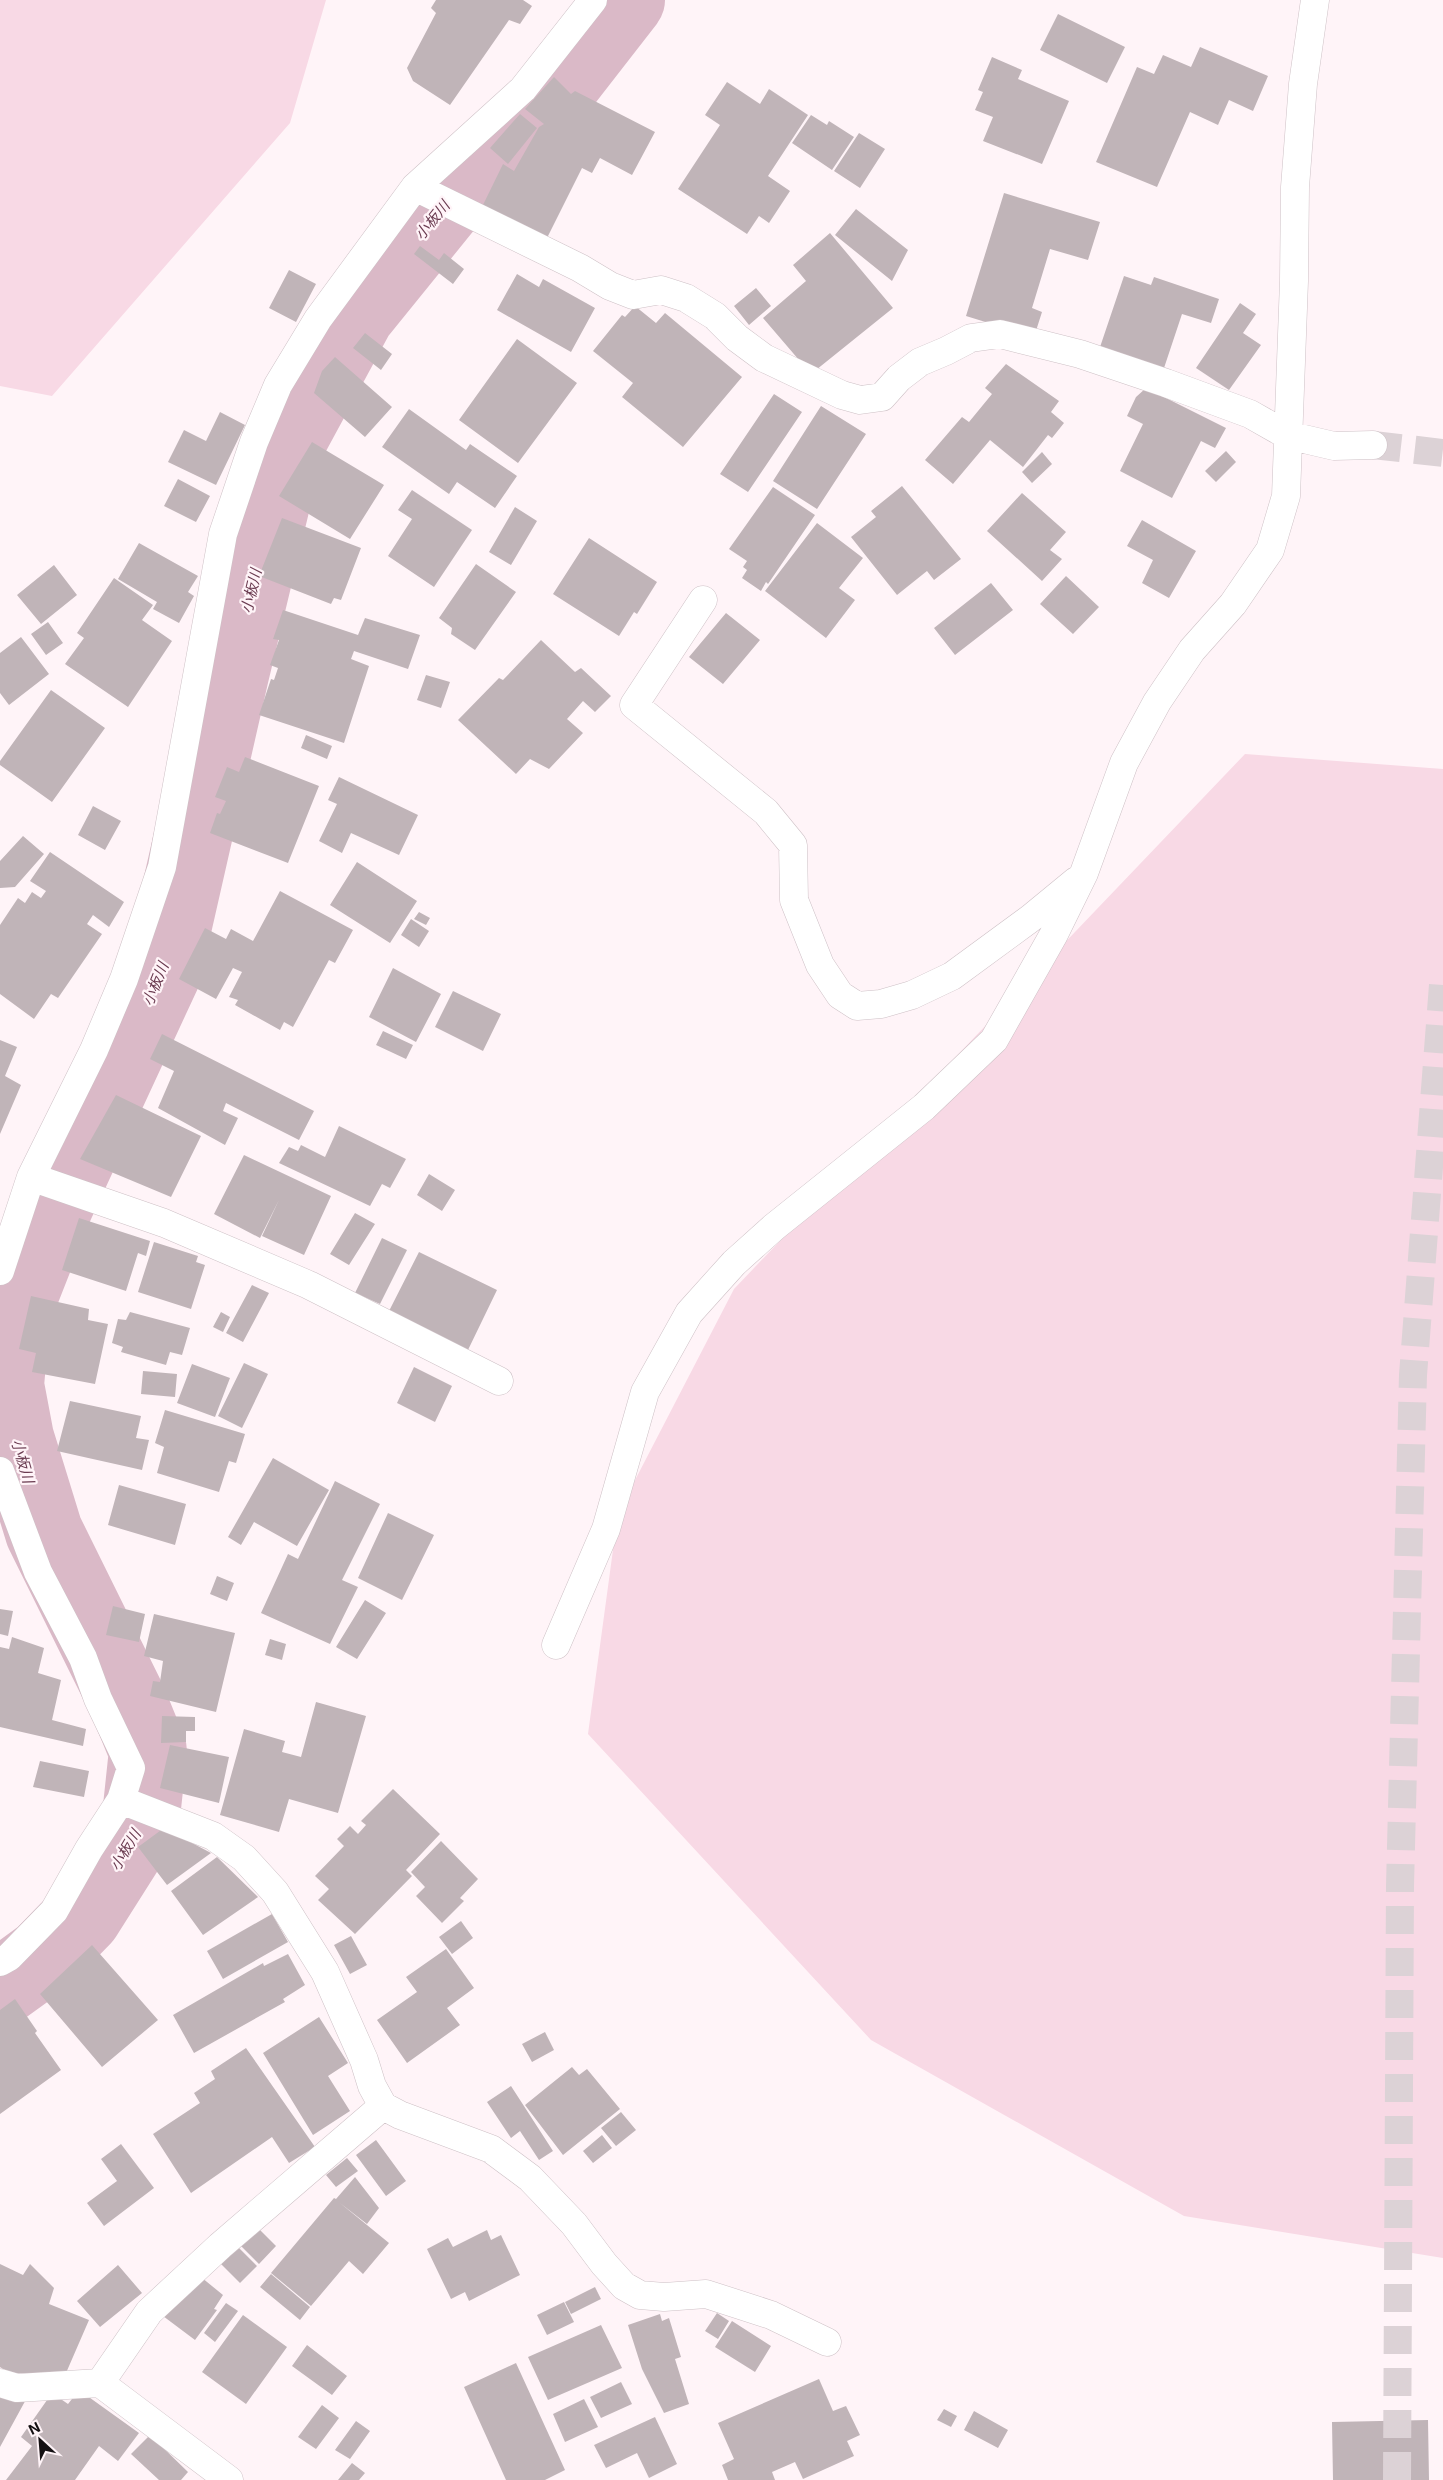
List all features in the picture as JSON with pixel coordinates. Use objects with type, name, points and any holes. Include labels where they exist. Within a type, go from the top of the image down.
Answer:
[{"type":"street","points":[[0,1271],[31,1177],[94,1050],[117,997],[162,867],[223,534],[254,442],[278,385],[318,319],[415,186],[523,89],[594,0]]},
{"type":"street","points":[[556,1645],[606,1529],[645,1392],[688,1313],[734,1263],[774,1227],[924,1107],[994,1040],[1054,934],[1084,873],[1124,763],[1157,702],[1192,650],[1233,604],[1270,550],[1286,496],[1294,281],[1295,187],[1303,84],[1315,0]]},
{"type":"street","points":[[415,186],[580,268],[610,286],[633,294],[662,290],[686,298],[715,316],[737,338],[764,358],[842,395],[860,400],[882,397],[899,378],[920,362],[946,352],[971,338],[1000,334],[1080,354],[1166,383],[1250,414],[1288,435],[1334,446],[1373,445]]},
{"type":"street","points":[[703,600],[634,705],[766,812],[793,845],[794,900],[820,965],[840,995],[857,1006],[881,1004],[912,995],[952,976],[1031,918],[1084,873]]},
{"type":"street","points":[[31,1177],[164,1223],[309,1285],[499,1381]]},
{"type":"street","points":[[0,1471],[38,1572],[82,1658],[98,1699],[131,1768],[121,1800],[89,1849],[54,1911],[9,1957],[0,1962]]},
{"type":"street","points":[[121,1800],[213,1836],[244,1858],[275,1892],[325,1972],[364,2060],[372,2086],[383,2106],[400,2115],[491,2149],[530,2178],[574,2224],[619,2280],[640,2295],[664,2298],[706,2294],[771,2315],[827,2342]]},
{"type":"street","points":[[100,2383],[149,2312],[220,2246],[383,2106]]},
{"type":"street","points":[[0,2384],[17,2388],[100,2383],[229,2480]]},
{"type":"shaded area","points":[[0,0],[326,0],[290,123],[52,396],[0,386]]},
{"type":"shaded area","points":[[1245,754],[1443,769],[1443,2258],[1184,2216],[871,2040],[588,1734],[618,1513],[734,1289]]},
{"type":"building","points":[[436,0],[523,0],[532,6],[520,24],[509,20],[450,105],[413,81],[407,68],[436,13],[431,8]]},
{"type":"building","points":[[1058,14],[1125,47],[1107,83],[1040,50]]},
{"type":"building","points":[[1200,47],[1268,76],[1253,111],[1229,100],[1218,125],[1190,112],[1157,187],[1096,162],[1137,67],[1154,74],[1163,55],[1191,67]]},
{"type":"building","points":[[992,57],[1022,70],[1018,79],[1069,101],[1042,164],[983,141],[993,117],[975,110],[983,92],[978,90]]},
{"type":"building","points":[[554,77],[571,94],[575,91],[655,132],[632,175],[600,158],[592,173],[582,168],[546,240],[482,207],[503,164],[514,171],[539,127],[544,124],[525,109]]},
{"type":"building","points":[[727,82],[760,104],[769,89],[808,115],[768,176],[790,191],[769,223],[759,216],[747,234],[678,189],[720,125],[705,115]]},
{"type":"building","points":[[520,114],[537,128],[508,164],[490,148]]},
{"type":"building","points":[[811,115],[827,125],[829,121],[854,137],[832,170],[792,143]]},
{"type":"building","points":[[859,133],[885,149],[860,188],[834,171]]},
{"type":"building","points":[[1004,193],[1100,222],[1088,260],[1050,249],[1032,308],[1042,312],[1034,337],[966,316]]},
{"type":"building","points":[[856,209],[908,250],[892,281],[835,235]]},
{"type":"building","points":[[830,233],[893,308],[811,374],[763,318],[806,281],[793,265]]},
{"type":"building","points":[[420,246],[439,260],[444,253],[464,269],[453,284],[414,254]]},
{"type":"building","points":[[289,270],[316,284],[296,322],[269,308]]},
{"type":"building","points":[[517,274],[539,287],[543,279],[595,308],[571,352],[497,310]]},
{"type":"building","points":[[1124,276],[1151,285],[1154,277],[1219,299],[1211,323],[1182,314],[1162,374],[1098,353]]},
{"type":"building","points":[[756,288],[771,306],[749,325],[734,306]]},
{"type":"building","points":[[1240,303],[1256,314],[1243,333],[1261,345],[1229,390],[1196,368]]},
{"type":"building","points":[[635,306],[656,323],[665,313],[742,377],[683,447],[622,397],[633,383],[593,351],[622,315],[625,317]]},
{"type":"building","points":[[365,333],[392,354],[381,370],[353,348]]},
{"type":"building","points":[[517,339],[577,383],[518,463],[459,420]]},
{"type":"building","points":[[335,357],[392,407],[365,437],[314,393],[322,371]]},
{"type":"building","points":[[1006,364],[1059,401],[1051,412],[1064,423],[1052,438],[1048,435],[1023,467],[990,440],[953,484],[925,460],[962,417],[969,422],[992,394],[985,388]]},
{"type":"building","points":[[1146,388],[1226,428],[1215,448],[1201,441],[1172,498],[1120,471],[1143,424],[1127,416],[1136,397]]},
{"type":"building","points":[[774,394],[802,412],[748,492],[720,474]]},
{"type":"building","points":[[821,406],[866,434],[817,509],[773,481]]},
{"type":"building","points":[[409,409],[466,450],[470,444],[517,476],[495,508],[457,482],[449,494],[382,447]]},
{"type":"building","points":[[220,412],[245,425],[216,485],[168,462],[184,430],[206,441]]},
{"type":"building","points":[[312,442],[384,485],[350,539],[279,496]]},
{"type":"building","points":[[1226,451],[1236,462],[1216,482],[1205,471]]},
{"type":"building","points":[[1042,452],[1052,464],[1032,483],[1022,472]]},
{"type":"building","points":[[178,479],[210,496],[196,522],[164,506]]},
{"type":"building","points":[[902,486],[961,559],[934,580],[927,571],[897,595],[851,537],[876,517],[871,511]]},
{"type":"building","points":[[773,487],[815,515],[768,584],[766,582],[761,591],[742,578],[747,570],[743,567],[747,561],[729,549]]},
{"type":"building","points":[[412,490],[472,530],[434,587],[388,556],[412,519],[398,510]]},
{"type":"building","points":[[1022,493],[1066,532],[1050,550],[1062,559],[1042,581],[987,531]]},
{"type":"building","points":[[515,507],[537,521],[511,565],[489,552]]},
{"type":"building","points":[[282,518],[361,548],[341,600],[334,598],[331,604],[259,576]]},
{"type":"building","points":[[1142,520],[1196,551],[1169,598],[1142,583],[1153,560],[1127,546]]},
{"type":"building","points":[[817,523],[863,558],[839,588],[855,600],[826,638],[765,591]]},
{"type":"building","points":[[589,538],[657,582],[637,614],[634,612],[619,636],[553,594]]},
{"type":"building","points":[[139,543],[198,576],[188,592],[194,596],[179,623],[153,609],[157,602],[118,579]]},
{"type":"building","points":[[476,564],[516,592],[475,650],[451,634],[452,628],[439,618]]},
{"type":"building","points":[[54,565],[77,595],[41,624],[17,595]]},
{"type":"building","points":[[1066,576],[1099,607],[1073,634],[1040,604]]},
{"type":"building","points":[[114,578],[153,605],[142,620],[172,641],[128,707],[65,664],[84,638],[77,633]]},
{"type":"building","points":[[991,583],[1013,610],[955,655],[934,628]]},
{"type":"building","points":[[283,610],[358,635],[365,618],[420,635],[408,669],[354,651],[351,659],[369,666],[344,743],[259,715],[271,679],[274,680],[278,668],[270,665],[279,640],[273,639]]},
{"type":"building","points":[[726,613],[760,640],[723,684],[689,657]]},
{"type":"building","points":[[48,622],[63,643],[46,655],[31,634]]},
{"type":"building","points":[[21,637],[49,674],[9,705],[0,693],[0,653]]},
{"type":"building","points":[[541,640],[575,672],[581,668],[611,696],[595,712],[583,701],[567,719],[583,733],[549,769],[530,759],[516,774],[458,720],[499,678],[503,680]]},
{"type":"building","points":[[426,675],[450,682],[441,708],[417,700]]},
{"type":"building","points":[[51,690],[105,728],[52,802],[0,765],[0,761]]},
{"type":"building","points":[[306,735],[332,746],[327,759],[301,748]]},
{"type":"building","points":[[245,757],[319,786],[288,863],[210,833],[217,813],[220,814],[226,801],[215,797],[227,767],[239,772]]},
{"type":"building","points":[[339,777],[418,815],[399,855],[351,833],[342,853],[319,841],[337,804],[328,800]]},
{"type":"building","points":[[93,806],[121,821],[105,850],[78,835]]},
{"type":"building","points":[[23,836],[44,854],[15,887],[0,888],[0,861]]},
{"type":"building","points":[[50,852],[124,902],[109,927],[93,915],[87,924],[102,934],[58,998],[51,994],[34,1019],[0,994],[0,925],[18,898],[25,903],[32,892],[41,898],[46,891],[30,881]]},
{"type":"building","points":[[357,862],[417,901],[390,943],[330,905]]},
{"type":"building","points":[[280,891],[353,930],[335,963],[329,960],[293,1027],[284,1022],[280,1030],[235,1005],[238,1000],[229,997],[242,972],[233,968],[216,999],[179,979],[205,928],[226,939],[231,929],[253,941]]},
{"type":"building","points":[[419,912],[430,918],[426,925],[414,919]]},
{"type":"building","points":[[411,919],[429,931],[419,947],[401,935]]},
{"type":"building","points":[[393,968],[441,994],[416,1042],[369,1017]]},
{"type":"building","points":[[453,991],[501,1014],[483,1051],[435,1027]]},
{"type":"building","points":[[383,1031],[413,1045],[406,1059],[376,1045]]},
{"type":"building","points":[[162,1034],[314,1111],[299,1140],[226,1103],[223,1111],[238,1118],[225,1145],[158,1108],[174,1071],[150,1059]]},
{"type":"building","points":[[0,1040],[17,1047],[5,1076],[21,1085],[0,1134]]},
{"type":"building","points":[[116,1095],[201,1136],[171,1197],[80,1159]]},
{"type":"building","points":[[339,1126],[406,1159],[390,1188],[382,1184],[370,1206],[279,1163],[289,1147],[298,1151],[301,1145],[325,1157]]},
{"type":"building","points":[[244,1155],[331,1196],[304,1255],[262,1236],[279,1200],[260,1238],[214,1214]]},
{"type":"building","points":[[429,1174],[455,1190],[442,1211],[417,1195]]},
{"type":"building","points":[[355,1213],[375,1224],[349,1265],[330,1254]]},
{"type":"building","points":[[79,1218],[150,1241],[146,1256],[138,1253],[126,1291],[62,1270]]},
{"type":"building","points":[[382,1238],[407,1250],[380,1304],[355,1293]]},
{"type":"building","points":[[154,1242],[198,1256],[196,1262],[205,1265],[191,1309],[138,1292]]},
{"type":"building","points":[[419,1252],[497,1290],[467,1352],[388,1313]]},
{"type":"building","points":[[252,1285],[269,1293],[243,1342],[226,1333]]},
{"type":"building","points":[[31,1296],[89,1309],[88,1320],[108,1324],[95,1384],[32,1372],[36,1353],[19,1349]]},
{"type":"building","points":[[130,1312],[190,1328],[182,1355],[170,1352],[166,1365],[121,1352],[123,1347],[112,1343],[118,1319],[126,1320]]},
{"type":"building","points":[[221,1312],[230,1317],[223,1332],[213,1327]]},
{"type":"building","points":[[244,1363],[268,1374],[242,1428],[218,1416]]},
{"type":"building","points":[[192,1364],[230,1378],[215,1417],[177,1403]]},
{"type":"building","points":[[414,1367],[452,1386],[435,1422],[397,1403]]},
{"type":"building","points":[[143,1371],[177,1374],[175,1397],[141,1394]]},
{"type":"building","points":[[70,1401],[141,1416],[136,1438],[149,1440],[142,1470],[57,1451]]},
{"type":"building","points":[[165,1410],[245,1434],[236,1463],[229,1461],[219,1492],[157,1473],[164,1447],[155,1443]]},
{"type":"building","points":[[273,1458],[329,1490],[297,1546],[254,1522],[241,1545],[228,1537]]},
{"type":"building","points":[[335,1481],[380,1504],[342,1580],[358,1587],[330,1644],[261,1613],[288,1554],[298,1559]]},
{"type":"building","points":[[119,1485],[186,1504],[175,1545],[108,1525]]},
{"type":"building","points":[[388,1513],[434,1535],[402,1600],[358,1578]]},
{"type":"building","points":[[217,1576],[234,1583],[227,1601],[210,1594]]},
{"type":"building","points":[[365,1600],[386,1613],[357,1659],[336,1647]]},
{"type":"building","points":[[113,1606],[145,1614],[139,1642],[106,1635]]},
{"type":"building","points":[[0,1609],[13,1611],[8,1636],[0,1634]]},
{"type":"building","points":[[154,1614],[235,1633],[216,1712],[150,1696],[153,1681],[160,1682],[163,1661],[144,1656]]},
{"type":"building","points":[[12,1637],[44,1648],[38,1673],[61,1680],[52,1720],[86,1729],[83,1746],[0,1727],[0,1647],[9,1649]]},
{"type":"building","points":[[270,1639],[286,1644],[282,1660],[265,1655]]},
{"type":"building","points":[[316,1702],[366,1716],[338,1813],[289,1799],[279,1832],[220,1815],[244,1729],[285,1741],[282,1752],[301,1757]]},
{"type":"building","points":[[162,1716],[195,1717],[195,1731],[186,1731],[186,1742],[161,1743]]},
{"type":"building","points":[[170,1745],[229,1757],[219,1803],[160,1788]]},
{"type":"building","points":[[40,1761],[89,1771],[84,1797],[33,1787]]},
{"type":"building","points":[[393,1789],[440,1834],[406,1870],[412,1876],[355,1934],[318,1900],[329,1889],[315,1876],[344,1846],[337,1839],[350,1826],[358,1834],[366,1825],[361,1821]]},
{"type":"building","points":[[164,1828],[211,1853],[167,1885],[138,1847]]},
{"type":"building","points":[[441,1841],[478,1879],[460,1898],[464,1901],[442,1923],[416,1896],[425,1887],[411,1872]]},
{"type":"building","points":[[217,1857],[258,1897],[203,1935],[171,1891]]},
{"type":"building","points":[[272,1914],[288,1942],[223,1979],[207,1951]]},
{"type":"building","points":[[461,1921],[473,1938],[452,1954],[439,1937]]},
{"type":"building","points":[[351,1936],[367,1965],[350,1974],[334,1945]]},
{"type":"building","points":[[92,1945],[158,2020],[102,2067],[40,1994]]},
{"type":"building","points":[[446,1949],[474,1988],[447,2008],[460,2025],[407,2063],[377,2020],[417,1992],[406,1977]]},
{"type":"building","points":[[288,1954],[305,1985],[283,1999],[285,2002],[194,2053],[173,2015],[263,1963],[264,1966]]},
{"type":"building","points":[[15,1999],[37,2031],[35,2033],[61,2070],[0,2114],[0,2010]]},
{"type":"building","points":[[319,2017],[348,2063],[328,2076],[350,2111],[313,2135],[263,2053]]},
{"type":"building","points":[[545,2032],[554,2050],[532,2062],[522,2044]]},
{"type":"building","points":[[246,2048],[315,2147],[289,2163],[272,2137],[191,2193],[153,2134],[200,2103],[194,2093],[215,2079],[211,2071]]},
{"type":"building","points":[[572,2067],[579,2075],[587,2069],[620,2109],[563,2155],[525,2105]]},
{"type":"building","points":[[511,2086],[553,2151],[539,2160],[520,2131],[511,2138],[487,2102]]},
{"type":"building","points":[[621,2112],[636,2130],[616,2146],[601,2128]]},
{"type":"building","points":[[602,2135],[612,2148],[593,2163],[583,2151]]},
{"type":"building","points":[[376,2140],[406,2181],[386,2196],[356,2155]]},
{"type":"building","points":[[121,2144],[154,2188],[104,2226],[87,2203],[117,2181],[101,2159]]},
{"type":"building","points":[[347,2158],[358,2171],[336,2187],[326,2175]]},
{"type":"building","points":[[355,2177],[379,2208],[367,2224],[340,2203],[389,2243],[363,2274],[349,2261],[311,2306],[271,2273],[334,2198],[336,2199]]},
{"type":"building","points":[[253,2223],[276,2246],[259,2264],[236,2241]]},
{"type":"building","points":[[487,2230],[491,2240],[501,2235],[520,2275],[469,2301],[465,2292],[451,2299],[427,2249],[448,2238],[453,2247]]},
{"type":"building","points":[[234,2243],[257,2266],[240,2283],[217,2260]]},
{"type":"building","points":[[0,2264],[23,2275],[30,2264],[54,2288],[49,2304],[89,2320],[66,2373],[9,2373],[0,2367]]},
{"type":"building","points":[[118,2265],[142,2293],[100,2327],[77,2301]]},
{"type":"building","points":[[196,2273],[223,2295],[214,2309],[217,2310],[195,2340],[163,2316]]},
{"type":"building","points":[[271,2274],[310,2307],[300,2320],[260,2287]]},
{"type":"building","points":[[595,2287],[601,2299],[571,2314],[565,2302]]},
{"type":"building","points":[[564,2302],[574,2322],[547,2335],[537,2315]]},
{"type":"building","points":[[226,2303],[238,2311],[215,2342],[204,2333]]},
{"type":"building","points":[[717,2313],[729,2321],[718,2339],[705,2331]]},
{"type":"building","points":[[660,2314],[662,2321],[669,2318],[681,2357],[675,2359],[689,2404],[664,2413],[642,2369],[628,2325]]},
{"type":"building","points":[[243,2315],[287,2347],[246,2404],[202,2372]]},
{"type":"building","points":[[732,2321],[771,2346],[755,2372],[715,2347]]},
{"type":"building","points":[[601,2325],[622,2368],[548,2400],[528,2357]]},
{"type":"building","points":[[307,2345],[347,2376],[332,2395],[292,2366]]},
{"type":"building","points":[[516,2363],[565,2470],[545,2480],[506,2480],[464,2387]]},
{"type":"building","points":[[819,2379],[833,2411],[846,2406],[860,2435],[847,2441],[854,2456],[803,2479],[795,2462],[772,2472],[775,2480],[728,2480],[722,2465],[734,2459],[718,2423]]},
{"type":"building","points":[[621,2382],[632,2404],[601,2418],[590,2397]]},
{"type":"building","points":[[79,2390],[139,2433],[118,2461],[99,2446],[75,2480],[6,2480],[32,2446],[21,2437],[52,2393],[68,2404]]},
{"type":"building","points":[[0,2391],[29,2394],[0,2447]]},
{"type":"building","points":[[584,2399],[598,2427],[565,2442],[553,2414]]},
{"type":"building","points":[[322,2405],[339,2418],[316,2449],[298,2437]]},
{"type":"building","points":[[944,2409],[957,2416],[951,2427],[937,2420]]},
{"type":"building","points":[[974,2411],[1008,2430],[998,2448],[964,2430]]},
{"type":"building","points":[[655,2417],[677,2464],[649,2478],[637,2453],[606,2468],[594,2445]]},
{"type":"building","points":[[1428,2420],[1429,2480],[1333,2480],[1332,2422]]},
{"type":"building","points":[[356,2421],[370,2431],[350,2459],[335,2450]]},
{"type":"building","points":[[150,2435],[188,2472],[181,2480],[159,2480],[131,2454]]},
{"type":"building","points":[[352,2463],[365,2473],[359,2480],[338,2480]]},
{"type":"waterway","name":"小板川","points":[[0,1988],[43,1957],[83,1916],[140,1826],[148,1751],[128,1702],[44,1532],[15,1438],[5,1385],[11,1316],[55,1204],[162,973],[230,674],[285,445],[356,314],[471,172],[542,108],[626,0]]},
{"type":"tunnel","points":[[1373,445],[1443,453]]},
{"type":"tunnel","points":[[1397,2480],[1400,1886],[1413,1375],[1443,985]]}]
